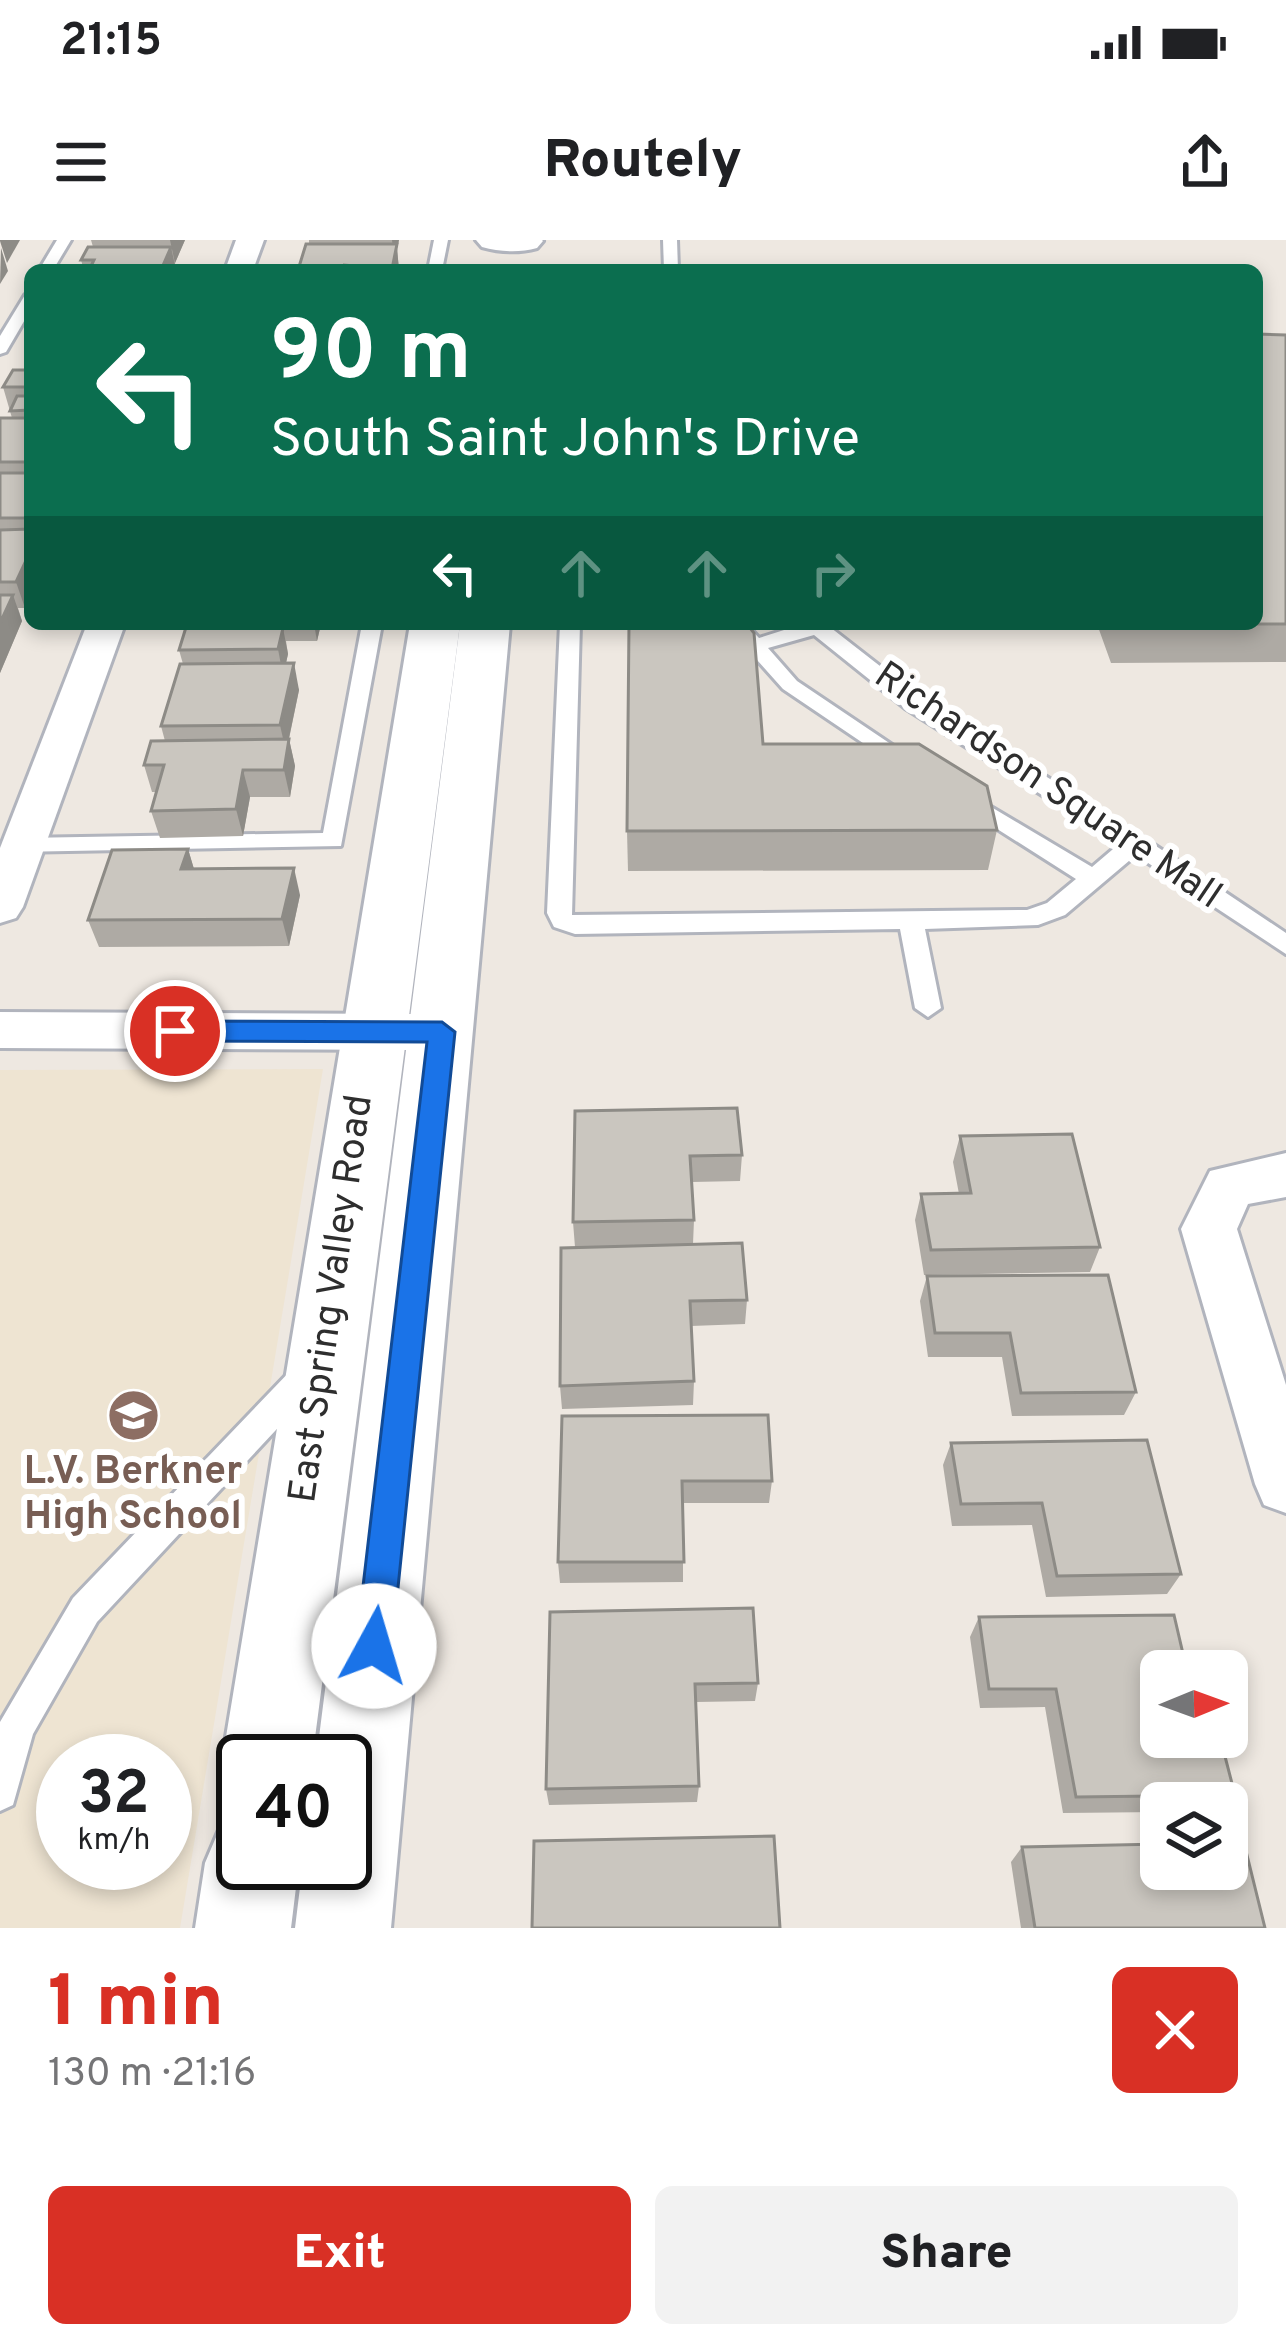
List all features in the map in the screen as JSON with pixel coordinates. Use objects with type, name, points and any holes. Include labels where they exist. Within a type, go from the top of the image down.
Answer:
[{"type":"street","points":[[492,240],[525,240]]},
{"type":"street","points":[[0,907],[104,630]]},
{"type":"street","name":"East Spring Valley Road","points":[[343,1928],[435,630]]},
{"type":"street","name":"East Spring Valley Road","points":[[271,1734],[325,1355],[406,1032],[483,630]]},
{"type":"street","points":[[0,1030],[406,1032]]},
{"type":"street","points":[[1286,1175],[1229,1186],[1209,1229],[1286,1484]]},
{"type":"street","points":[[243,1928],[248,1890]]},
{"type":"lane","points":[[0,350],[24,308]]},
{"type":"lane","points":[[23,846],[333,841],[371,630]]},
{"type":"lane","points":[[570,630],[559,913],[563,921],[575,925],[1043,917],[1136,843]]},
{"type":"lane","points":[[740,630],[790,685],[1093,879]]},
{"type":"lane","points":[[753,646],[803,630]]},
{"type":"lane","name":"Richardson Square Mall","points":[[820,630],[913,703],[1136,843],[1286,945]]},
{"type":"lane","points":[[911,920],[928,1008]]},
{"type":"lane","points":[[0,1792],[16,1728],[85,1610],[325,1355]]},
{"type":"shaded area","name":"L.V. Berkner High School","points":[[323,1069],[192,1856],[192,1734],[36,1734],[36,1890],[186,1890],[180,1928],[0,1928],[0,1070]]},
{"type":"building","points":[[306,244],[397,244],[393,264],[300,264]]},
{"type":"building","points":[[88,247],[171,247],[164,264],[81,260]]},
{"type":"building","points":[[1263,334],[1286,335],[1286,624],[1263,624]]},
{"type":"building","points":[[13,370],[24,370],[24,387],[3,387]]},
{"type":"building","points":[[17,396],[24,396],[24,410],[10,411]]},
{"type":"building","points":[[0,418],[24,418],[24,462],[0,462]]},
{"type":"building","points":[[0,473],[24,473],[24,518],[0,518]]},
{"type":"building","points":[[24,529],[24,565],[16,582],[0,582],[0,530]]},
{"type":"building","points":[[0,595],[13,595],[0,623]]},
{"type":"building","points":[[185,630],[283,630],[278,649],[179,650]]},
{"type":"building","points":[[629,630],[752,630],[763,744],[919,744],[987,786],[997,830],[627,831]]},
{"type":"building","points":[[294,663],[280,725],[161,726],[180,664]]},
{"type":"building","points":[[289,739],[284,770],[243,770],[236,809],[151,811],[164,765],[144,765],[151,741]]},
{"type":"building","points":[[188,849],[181,869],[294,868],[282,919],[88,920],[112,850]]},
{"type":"building","points":[[737,1108],[742,1155],[690,1156],[694,1220],[573,1222],[575,1111]]},
{"type":"building","points":[[1072,1134],[1100,1247],[931,1250],[921,1194],[971,1193],[960,1136]]},
{"type":"building","points":[[742,1243],[747,1300],[690,1301],[694,1381],[560,1386],[561,1248]]},
{"type":"building","points":[[1108,1275],[1136,1392],[1021,1393],[1010,1333],[935,1333],[927,1276]]},
{"type":"building","points":[[768,1415],[772,1481],[682,1481],[684,1562],[558,1562],[562,1416]]},
{"type":"building","points":[[1147,1440],[1181,1574],[1057,1576],[1042,1503],[961,1504],[951,1443]]},
{"type":"building","points":[[753,1608],[758,1683],[695,1684],[699,1786],[546,1789],[550,1612]]},
{"type":"building","points":[[1174,1615],[1182,1650],[1140,1650],[1140,1758],[1225,1758],[1232,1782],[1140,1782],[1140,1796],[1076,1797],[1056,1689],[989,1689],[979,1617]]},
{"type":"building","points":[[774,1836],[780,1928],[532,1928],[534,1841]]},
{"type":"building","points":[[1140,1844],[1140,1890],[1248,1890],[1248,1859],[1265,1928],[1035,1928],[1022,1847]]},
{"type":"place","name":"L.V. Berkner High School","points":[[133,1416]]},
{"type":"route","points":[[175,1031],[442,1032],[374,1646]]}]
